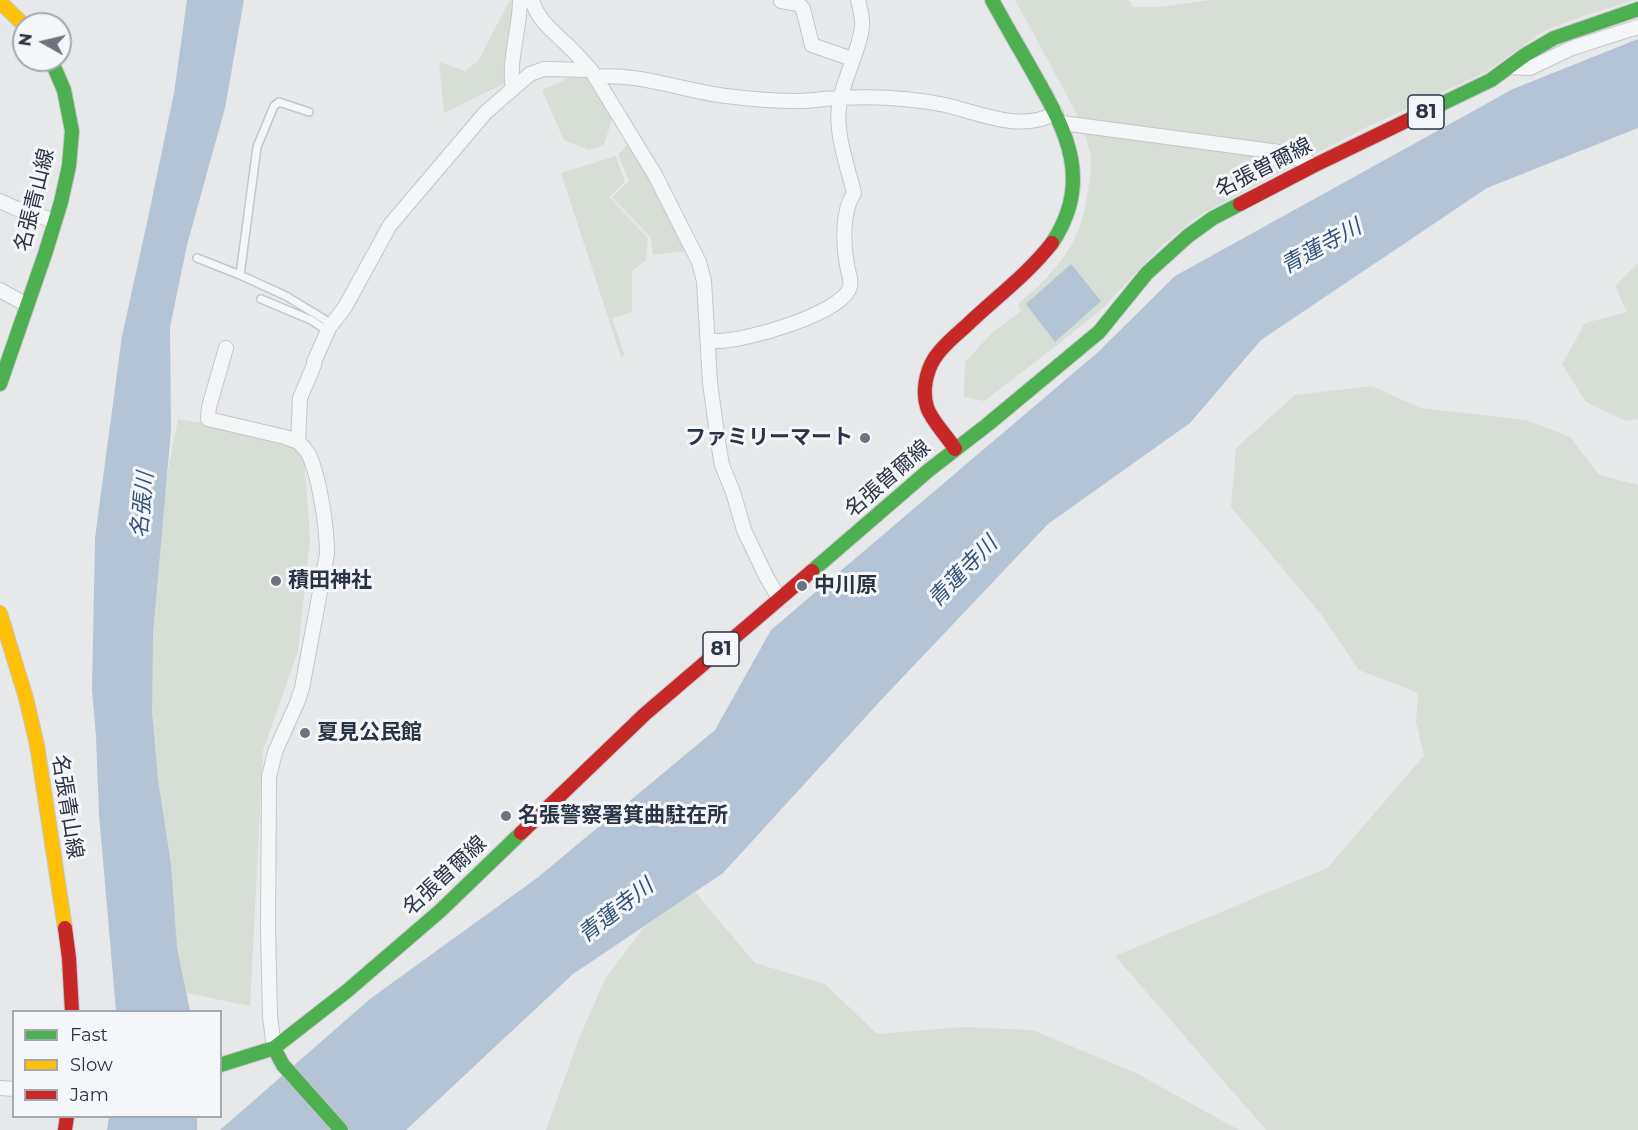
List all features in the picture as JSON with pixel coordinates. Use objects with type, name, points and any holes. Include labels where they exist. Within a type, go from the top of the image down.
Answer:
[{"type":"main road","points":[[955,449],[933,420],[927,407],[925,391],[928,373],[946,345],[977,314],[1024,274],[1055,239],[1067,208],[1073,171],[1059,118],[992,0]]},
{"type":"main road","points":[[0,2],[12,14]]},
{"type":"main road","name":"名張曽爾線","points":[[222,1064],[274,1048],[338,998],[440,911],[645,714],[955,449],[1099,332],[1147,273],[1188,236],[1213,218],[1315,165],[1491,80],[1525,55],[1554,38],[1638,9]]},
{"type":"main road","name":"名張青山線","points":[[0,384],[55,221],[69,166],[72,131],[64,90],[58,72]]},
{"type":"main road","name":"名張青山線","points":[[0,613],[26,698],[37,745],[69,958],[72,1010]]},
{"type":"main road","points":[[274,1048],[285,1068],[341,1130]]},
{"type":"street","points":[[513,89],[511,78],[520,0]]},
{"type":"street","points":[[532,0],[537,14],[578,55],[593,74],[655,175],[699,262],[704,281],[710,382],[722,465],[744,530],[779,598]]},
{"type":"street","points":[[708,338],[716,341],[766,333],[817,314],[847,295],[851,280],[846,255],[845,217],[850,199],[855,193],[845,158],[838,118],[840,98],[862,28],[858,0]]},
{"type":"street","points":[[781,1],[799,4],[803,9],[812,45],[852,59]]},
{"type":"street","points":[[1508,67],[1530,68],[1572,48],[1638,27]]},
{"type":"street","points":[[298,442],[300,398],[330,327],[345,307],[390,225],[486,112],[530,74],[544,69],[615,76],[729,97],[799,101],[871,98],[944,105],[1019,122],[1059,118],[1279,152],[1315,165]]},
{"type":"street","points":[[0,201],[55,221]]},
{"type":"street","points":[[0,290],[27,304]]},
{"type":"street","points":[[226,348],[208,407],[208,419],[285,437],[304,447],[310,456],[315,475],[327,538],[327,554],[302,688],[275,752],[269,777],[268,928],[270,1016],[274,1048]]},
{"type":"lane","points":[[240,275],[257,147],[274,106],[279,102],[309,112]]},
{"type":"lane","points":[[196,258],[286,296],[330,327]]},
{"type":"lane","points":[[261,299],[330,327]]},
{"type":"shaded area","points":[[510,0],[515,2],[505,83],[444,113],[439,62],[465,71],[478,61]]},
{"type":"shaded area","points":[[1015,0],[1128,0],[1133,7],[1161,7],[1210,0],[1635,0],[1544,31],[1486,72],[1365,128],[1203,213],[1163,244],[1102,309],[984,401],[964,397],[965,362],[992,333],[1021,311],[1018,304],[1045,280],[1065,254],[1080,226],[1091,172],[1088,143],[1081,123]]},
{"type":"shaded area","points":[[589,69],[612,119],[604,145],[589,150],[564,140],[542,90]]},
{"type":"shaded area","points":[[629,142],[686,251],[653,255],[651,238],[612,197],[629,181],[618,155]]},
{"type":"shaded area","points":[[616,156],[625,182],[609,197],[648,238],[646,260],[632,271],[632,312],[612,318],[625,356],[621,357],[561,173]]},
{"type":"shaded area","points":[[1638,263],[1638,419],[1626,421],[1586,402],[1562,364],[1585,323],[1627,312],[1615,286]]},
{"type":"shaded area","points":[[1372,386],[1420,408],[1526,420],[1570,437],[1599,475],[1638,485],[1638,1130],[1266,1130],[1115,956],[1327,868],[1424,756],[1416,722],[1418,693],[1359,670],[1320,613],[1231,507],[1236,448],[1295,395]]},
{"type":"shaded area","points":[[178,419],[295,446],[304,457],[310,539],[298,651],[263,751],[250,1006],[182,992],[138,624]]},
{"type":"shaded area","points":[[695,892],[755,963],[825,984],[877,1034],[964,1027],[1032,1030],[1134,1072],[1239,1130],[546,1130],[578,1041],[605,979],[645,926]]},
{"type":"water","name":"名張川","points":[[187,0],[244,0],[225,108],[187,245],[170,327],[171,430],[153,633],[152,712],[158,780],[171,864],[177,948],[190,1010],[116,1010],[99,814],[92,689],[95,538],[122,336],[174,93]]},
{"type":"water","name":"青蓮寺川","points":[[1638,39],[1638,128],[1487,188],[1261,340],[1190,423],[1048,524],[883,698],[723,873],[573,974],[406,1130],[220,1130],[370,999],[537,878],[715,730],[771,630],[1097,353],[1175,276],[1513,89]]},
{"type":"water","points":[[1071,264],[1101,301],[1055,342],[1026,304]]},
{"type":"water","points":[[109,1118],[197,1118],[197,1130],[107,1130]]},
{"type":"traffic: fast","points":[[992,0],[1047,97],[1065,137],[1071,158],[1073,178],[1071,199],[1064,221],[1052,243]]},
{"type":"traffic: fast","points":[[1433,108],[1491,80],[1525,55],[1554,38],[1638,9]]},
{"type":"traffic: fast","points":[[0,384],[45,254],[69,166],[72,131],[64,90],[56,72]]},
{"type":"traffic: fast","points":[[812,571],[929,470],[1099,332],[1147,273],[1188,236],[1213,218],[1240,204]]},
{"type":"traffic: fast","points":[[222,1064],[274,1048],[347,991],[440,911],[521,833]]},
{"type":"traffic: fast","points":[[274,1048],[283,1065],[341,1130]]},
{"type":"traffic: slow","points":[[0,2],[12,14]]},
{"type":"traffic: slow","points":[[0,613],[26,698],[37,745],[65,928]]},
{"type":"traffic: jam","points":[[1240,204],[1433,108]]},
{"type":"traffic: jam","points":[[955,449],[927,407],[925,389],[931,364],[945,345],[1021,276],[1052,243]]},
{"type":"traffic: jam","points":[[521,833],[645,714],[812,571]]},
{"type":"traffic: jam","points":[[65,928],[72,1010]]},
{"type":"traffic: jam","points":[[65,1130],[67,1118]]},
{"type":"place","name":"ファミリーマート","points":[[865,438]]},
{"type":"place","name":"積田神社","points":[[276,581]]},
{"type":"place","name":"中川原","points":[[802,586]]},
{"type":"place","name":"夏見公民館","points":[[305,733]]},
{"type":"place","name":"名張警察署箕曲駐在所","points":[[506,816]]}]
